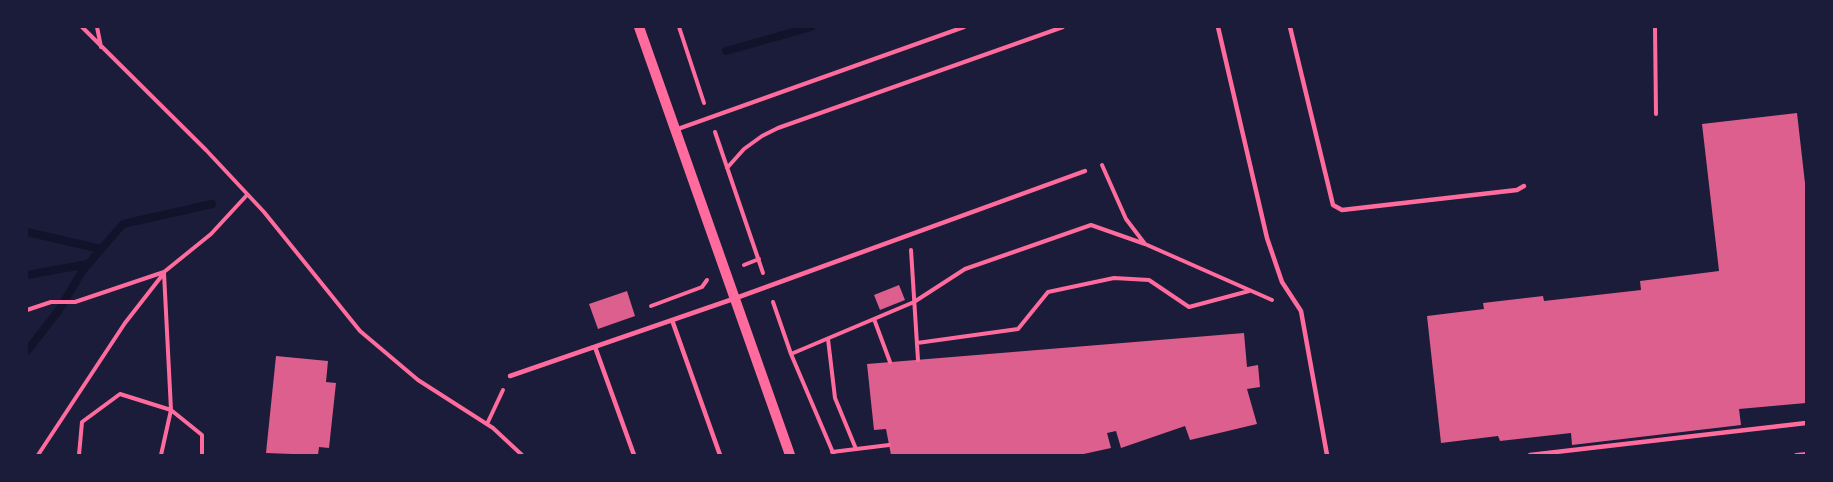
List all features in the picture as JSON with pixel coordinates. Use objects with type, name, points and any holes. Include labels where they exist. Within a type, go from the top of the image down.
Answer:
[{"type":"street","points":[[639,27],[790,455]]},
{"type":"lane","points":[[675,130],[964,27]]},
{"type":"lane","points":[[1218,27],[1267,238],[1282,282],[1301,310],[1327,455]]},
{"type":"lane","points":[[1290,27],[1333,205],[1342,210],[1517,190],[1524,186]]},
{"type":"lane","points":[[510,376],[736,298],[1085,171]]},
{"type":"lane","points":[[672,320],[720,455]]},
{"type":"lane","points":[[595,347],[634,455]]},
{"type":"lane","points":[[1530,455],[1806,423]]},
{"type":"path","points":[[82,27],[247,195],[360,331],[418,380],[487,424],[522,455]]},
{"type":"path","points":[[97,27],[101,47]]},
{"type":"path","points":[[678,27],[791,354],[833,453],[889,445]]},
{"type":"path","points":[[727,168],[744,149],[762,135],[778,128],[1063,27]]},
{"type":"path","points":[[1655,27],[1656,114]]},
{"type":"path","points":[[1085,171],[1102,165],[1126,219],[1145,244]]},
{"type":"path","points":[[38,455],[125,323],[164,272],[211,234],[247,195]]},
{"type":"path","points":[[791,354],[914,302],[965,269],[1091,225],[1145,244],[1249,291],[1301,310]]},
{"type":"path","points":[[910,235],[918,360]]},
{"type":"path","points":[[27,310],[51,302],[75,302],[164,272]]},
{"type":"path","points":[[161,455],[171,410],[164,272]]},
{"type":"path","points":[[651,306],[702,287],[709,278]]},
{"type":"path","points":[[917,343],[1018,329],[1048,292],[1114,278],[1149,280],[1189,307],[1249,291]]},
{"type":"path","points":[[874,319],[890,362]]},
{"type":"path","points":[[828,339],[835,398],[856,448]]},
{"type":"path","points":[[487,424],[510,376]]},
{"type":"path","points":[[79,455],[82,422],[120,394],[171,410],[202,435],[202,455]]},
{"type":"path","points":[[1796,455],[1806,454]]},
{"type":"building","points":[[1797,113],[1806,192],[1806,403],[1739,409],[1741,425],[1572,445],[1571,433],[1500,441],[1498,436],[1441,443],[1427,316],[1484,309],[1483,303],[1543,296],[1544,301],[1641,290],[1640,281],[1719,271],[1702,124]]},
{"type":"building","points":[[899,285],[905,300],[880,310],[874,295]]},
{"type":"building","points":[[627,291],[635,316],[598,329],[589,304]]},
{"type":"building","points":[[1244,333],[1247,367],[1258,365],[1260,387],[1247,389],[1257,424],[1190,440],[1185,426],[1121,448],[1116,431],[1107,433],[1111,448],[1079,455],[891,455],[886,429],[874,430],[867,364]]},
{"type":"building","points":[[276,356],[328,361],[326,382],[336,383],[329,448],[319,447],[318,455],[266,453]]},
{"type":"waterway","points":[[726,51],[811,27]]},
{"type":"waterway","points":[[27,351],[59,310],[83,270],[123,224],[212,204]]},
{"type":"waterway","points":[[27,232],[101,249]]},
{"type":"waterway","points":[[27,275],[88,264]]}]
